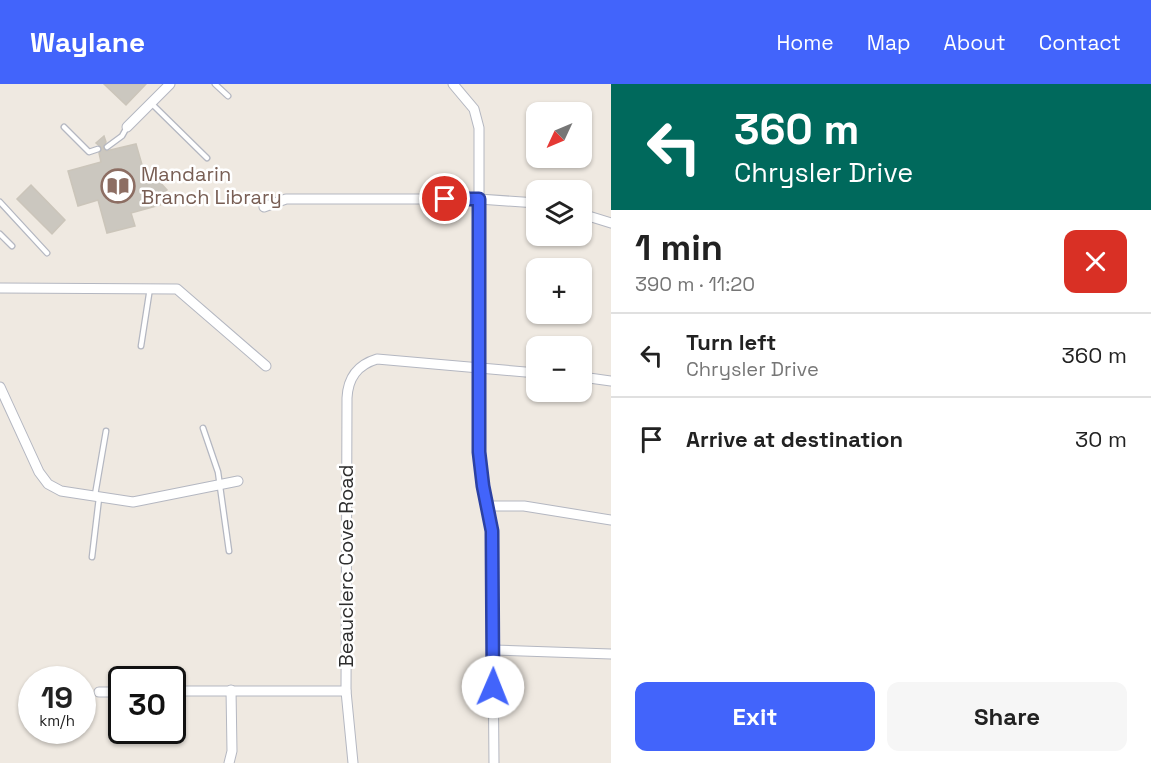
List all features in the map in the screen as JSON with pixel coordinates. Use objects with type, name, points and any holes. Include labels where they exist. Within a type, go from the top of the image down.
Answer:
[{"type":"street","points":[[127,127],[170,84]]},
{"type":"street","points":[[453,84],[469,101],[478,118],[479,452],[492,531],[494,763]]},
{"type":"street","points":[[264,207],[286,199],[479,199],[526,202]]},
{"type":"street","points":[[592,217],[611,223]]},
{"type":"street","points":[[0,288],[177,289],[266,366]]},
{"type":"street","name":"Beauclerc Cove Road","points":[[353,763],[346,691],[347,398],[350,381],[355,371],[371,361],[384,358],[480,367]]},
{"type":"street","points":[[480,367],[526,372]]},
{"type":"street","points":[[592,378],[611,381]]},
{"type":"street","points":[[0,387],[2,398],[44,480],[61,491],[133,502],[238,481]]},
{"type":"street","points":[[488,506],[524,506],[611,520]]},
{"type":"street","points":[[494,650],[611,654]]},
{"type":"street","points":[[229,763],[232,751],[231,690]]},
{"type":"street","points":[[186,691],[346,691]]},
{"type":"street","points":[[99,692],[108,692]]},
{"type":"lane","points":[[215,84],[228,96]]},
{"type":"lane","points":[[151,103],[207,158]]},
{"type":"lane","points":[[64,127],[89,152],[98,149]]},
{"type":"lane","points":[[107,147],[112,146],[127,127]]},
{"type":"lane","points":[[0,202],[47,253]]},
{"type":"lane","points":[[0,234],[12,246]]},
{"type":"lane","points":[[141,346],[150,288]]},
{"type":"lane","points":[[203,428],[220,485],[229,551]]},
{"type":"lane","points":[[92,557],[106,431]]},
{"type":"building","points":[[104,84],[146,84],[126,105]]},
{"type":"building","name":"Mandarin Branch Library","points":[[104,136],[106,142],[103,148],[106,151],[136,144],[147,182],[157,179],[167,190],[158,198],[160,205],[131,213],[135,226],[107,233],[98,200],[78,206],[68,171],[101,162],[99,153],[102,148],[96,143]]},
{"type":"building","points":[[31,185],[65,220],[52,234],[17,199]]},
{"type":"place","name":"Mandarin Branch Library","points":[[118,186]]},
{"type":"route","points":[[445,199],[479,199],[479,452],[492,531],[493,687]]}]
